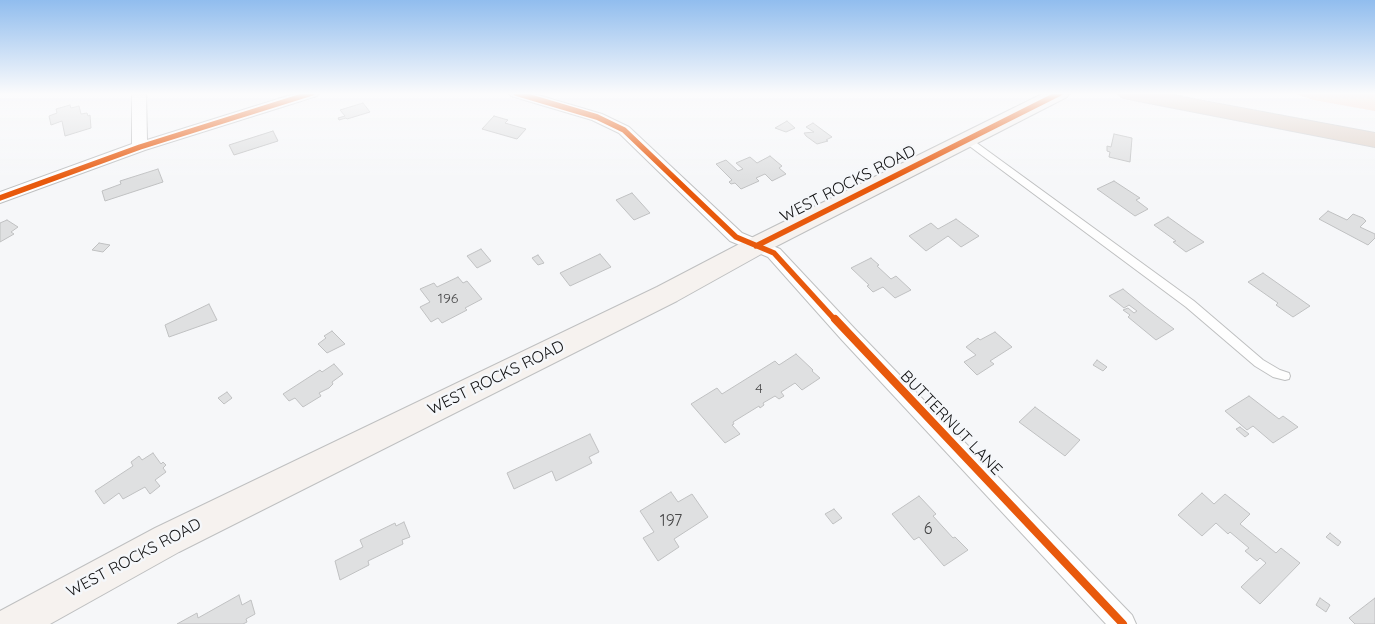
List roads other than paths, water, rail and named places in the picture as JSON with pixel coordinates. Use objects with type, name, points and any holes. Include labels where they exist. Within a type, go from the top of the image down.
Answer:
[{"type":"highway","points":[[1281,122],[1375,140]]},
{"type":"highway","points":[[1352,122],[1375,126]]},
{"type":"main road","name":"WEST ROCKS ROAD","points":[[14,624],[167,540],[667,294],[756,246],[1003,122]]},
{"type":"street","points":[[140,122],[140,147]]},
{"type":"street","points":[[0,198],[140,147],[219,122]]},
{"type":"street","name":"BUTTERNUT LANE","points":[[608,122],[624,130],[736,237],[774,253],[848,334],[1123,624]]},
{"type":"lane","points":[[967,140],[1190,304],[1259,363],[1277,374],[1285,376]]}]
